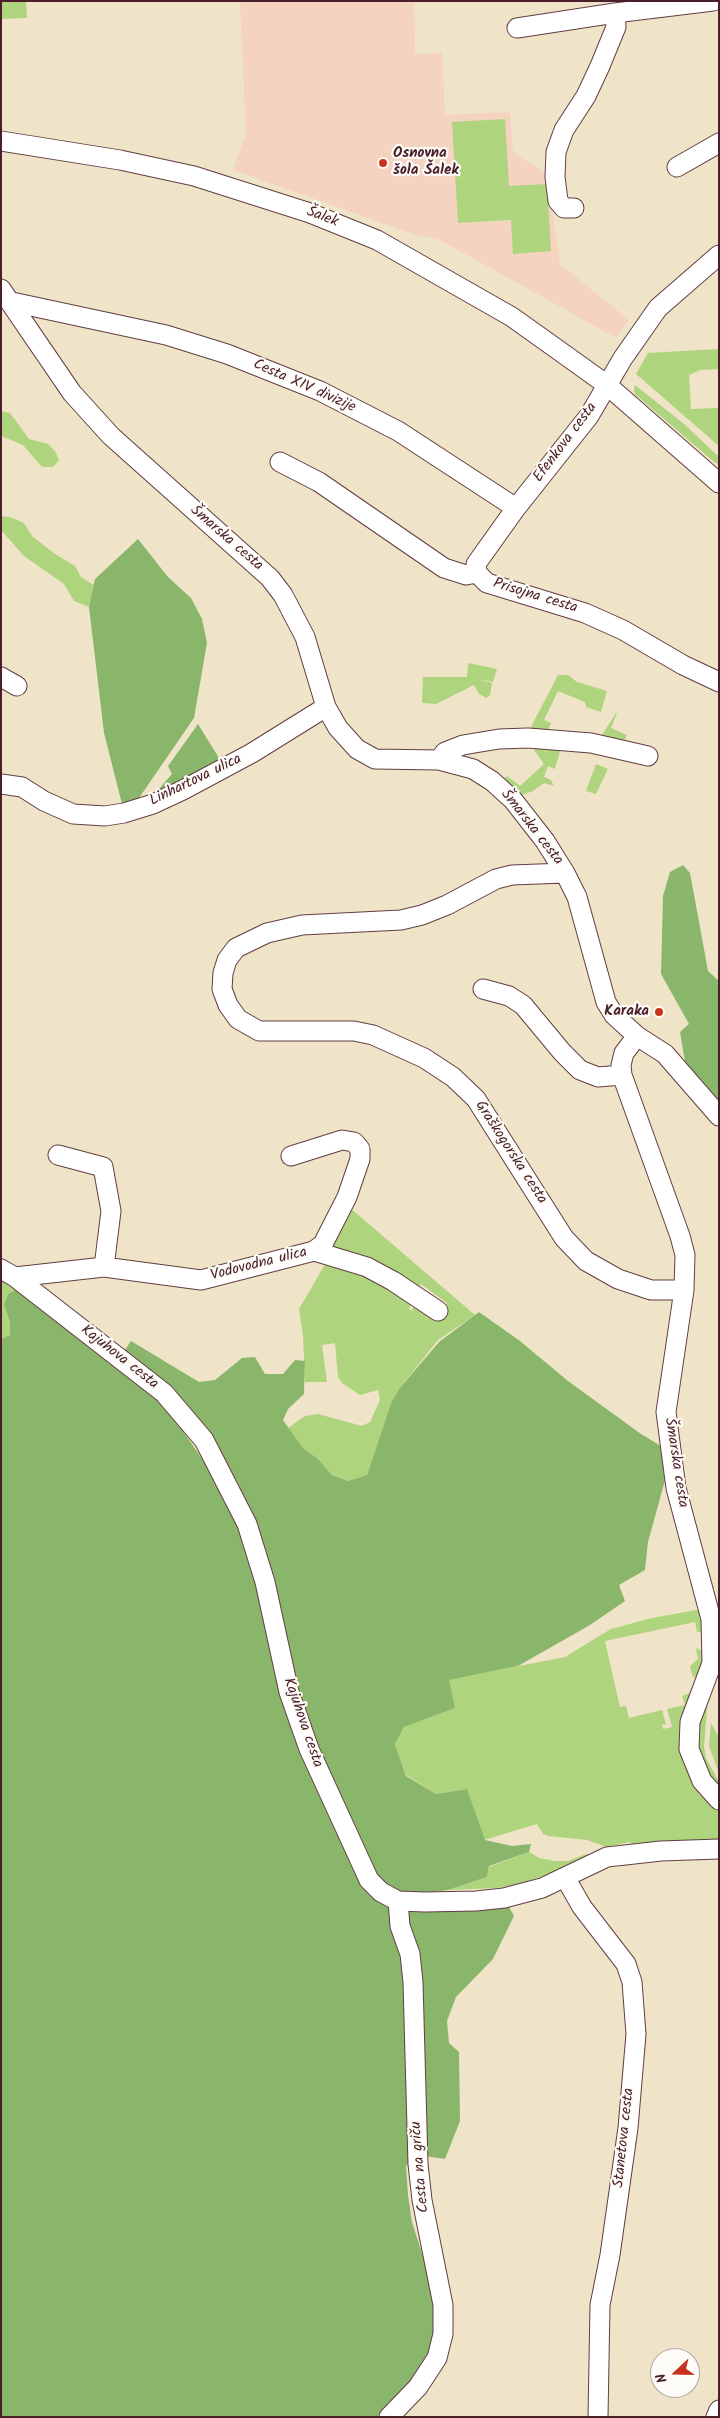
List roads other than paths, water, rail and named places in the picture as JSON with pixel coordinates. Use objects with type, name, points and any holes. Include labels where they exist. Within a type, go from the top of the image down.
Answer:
[{"type":"street","points":[[517,28],[713,1]]},
{"type":"street","points":[[574,208],[564,208],[558,201],[555,177],[556,152],[564,130],[586,96],[600,66],[616,27],[615,13]]},
{"type":"street","name":"Šalek","points":[[1,141],[120,160],[194,176],[310,213],[377,240],[512,318],[607,385]]},
{"type":"street","points":[[677,167],[719,143]]},
{"type":"street","name":"Efenkova cesta","points":[[477,573],[476,564],[482,553],[589,416],[607,385],[658,308],[719,255]]},
{"type":"street","name":"Cesta XIV divizije","points":[[6,295],[72,314],[140,328],[227,354],[320,391],[398,431],[516,508]]},
{"type":"street","name":"Šmarska cesta","points":[[6,295],[72,393],[110,436],[170,491],[246,555],[283,595],[305,637],[326,708],[338,728],[357,749],[375,760],[439,760],[473,769],[492,780],[513,800],[545,841],[577,897],[606,1002],[614,1015],[637,1036],[665,1054],[719,1116]]},
{"type":"street","points":[[607,385],[719,483]]},
{"type":"street","name":"Prisojna cesta","points":[[280,462],[319,482],[444,568],[466,575],[477,573],[487,583],[585,613],[623,630],[683,665],[719,682]]},
{"type":"street","name":"Linhartova ulica","points":[[1,784],[22,787],[44,801],[73,814],[105,816],[124,813],[153,804],[183,790],[252,753],[326,708]]},
{"type":"street","points":[[439,760],[445,752],[463,746],[498,739],[528,738],[591,743],[648,756]]},
{"type":"street","name":"Graškogorska cesta","points":[[565,873],[512,875],[496,879],[447,905],[422,915],[401,920],[302,925],[267,933],[236,948],[227,960],[222,973],[222,989],[228,1005],[238,1019],[259,1031],[354,1031],[373,1035],[424,1058],[446,1072],[476,1099],[564,1238],[586,1261],[618,1279],[651,1290],[684,1290]]},
{"type":"street","points":[[483,989],[508,996],[523,1005],[566,1058],[580,1070],[598,1077],[622,1075]]},
{"type":"street","name":"Šmarska cesta","points":[[637,1036],[624,1053],[621,1065],[622,1075],[680,1236],[684,1255],[684,1290],[666,1412],[676,1488],[711,1620],[712,1663],[690,1722],[689,1749],[702,1781],[719,1800]]},
{"type":"street","name":"Vodovodna ulica","points":[[8,1273],[104,1267],[201,1280],[314,1251],[323,1244],[347,1197],[360,1159],[360,1148],[354,1142],[342,1140],[291,1156]]},
{"type":"street","points":[[58,1154],[103,1167],[111,1211],[104,1267]]},
{"type":"street","points":[[314,1251],[367,1268],[393,1280],[438,1311]]},
{"type":"street","name":"Kajuhova cesta","points":[[8,1273],[164,1394],[204,1440],[247,1524],[265,1582],[289,1692],[309,1749],[368,1880],[381,1892],[398,1901]]},
{"type":"street","points":[[398,1901],[476,1901],[504,1898],[542,1888],[566,1879],[607,1857],[653,1852],[719,1849]]},
{"type":"street","name":"Stanetova cesta","points":[[566,1879],[582,1907],[626,1964],[632,1982],[636,2034],[626,2146],[610,2255],[600,2305],[598,2417]]},
{"type":"street","name":"Cesta na griču","points":[[389,2417],[418,2387],[437,2358],[443,2334],[443,2305],[422,2200],[418,2164],[413,1982],[410,1954],[400,1926],[398,1901]]},
{"type":"street","points":[[716,2417],[719,2410]]},
{"type":"place","name":"Osnovna šola Šalek","points":[[383,163]]},
{"type":"place","name":"Karaka","points":[[659,1012]]}]
